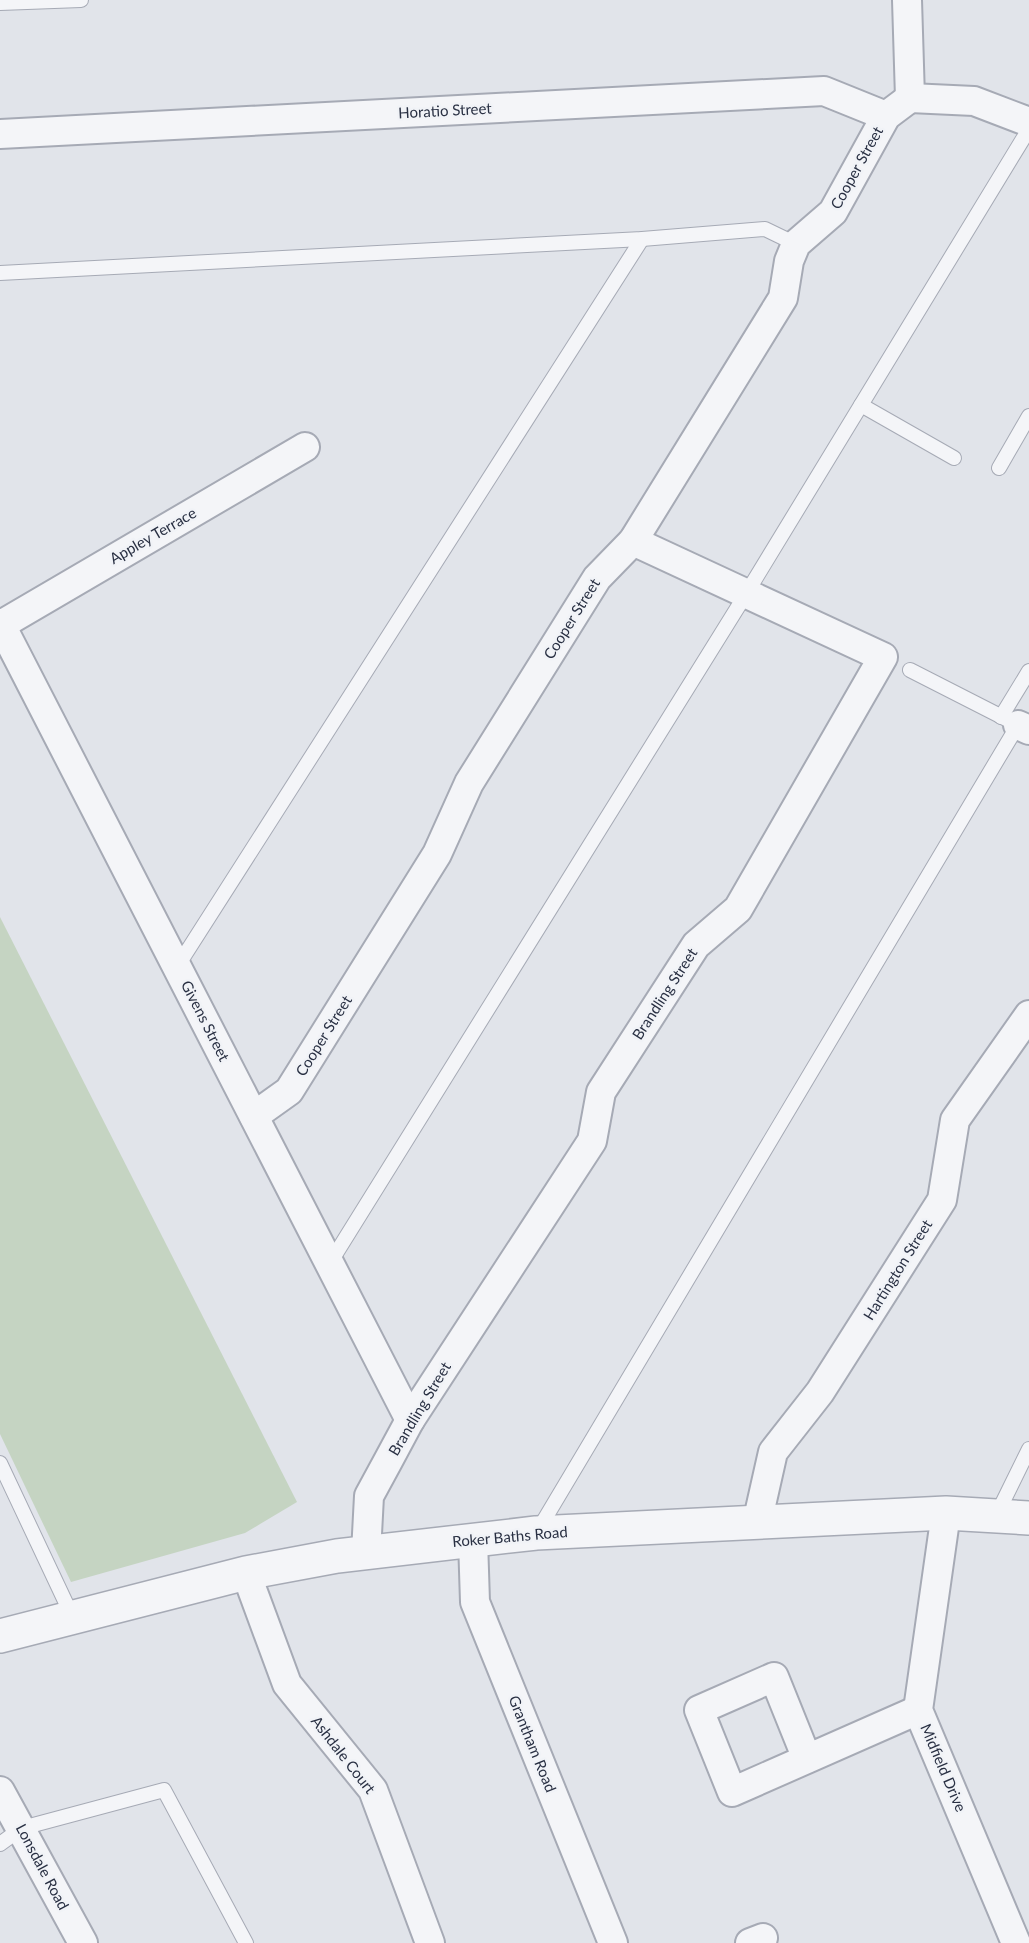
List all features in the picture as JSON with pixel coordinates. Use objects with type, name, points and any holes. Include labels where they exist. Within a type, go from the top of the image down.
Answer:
[{"type":"street","points":[[907,0],[910,98],[974,101],[1029,122]]},
{"type":"street","name":"Horatio Street","points":[[0,134],[824,92],[886,116]]},
{"type":"street","name":"Cooper Street","points":[[254,1116],[289,1091],[437,854],[469,783],[597,578],[633,541],[783,298],[789,261],[796,244],[833,213],[886,116],[910,98]]},
{"type":"street","name":"Appley Terrace","points":[[0,624],[305,447]]},
{"type":"street","name":"Brandling Street","points":[[366,1553],[369,1496],[410,1420],[592,1141],[601,1092],[696,945],[738,909],[883,657],[633,541]]},
{"type":"street","name":"Givens Street","points":[[0,624],[410,1420]]},
{"type":"street","name":"Hartington Street","points":[[757,1522],[773,1452],[820,1392],[942,1200],[955,1120],[1029,1015]]},
{"type":"street","name":"Roker Baths Road","points":[[0,1636],[246,1573],[366,1553],[473,1540],[536,1533],[946,1513],[1029,1518]]},
{"type":"street","name":"Midfield Drive","points":[[946,1513],[918,1710],[1016,1943]]},
{"type":"street","name":"Grantham Road","points":[[473,1540],[475,1602],[613,1943]]},
{"type":"street","name":"Ashdale Court","points":[[246,1573],[287,1684],[373,1790],[430,1943]]},
{"type":"street","points":[[807,1759],[918,1710]]},
{"type":"street","name":"Lonsdale Road","points":[[0,1791],[11,1836],[71,1937]]},
{"type":"lane","points":[[0,3],[81,0]]},
{"type":"lane","points":[[330,1263],[746,594],[1029,129]]},
{"type":"lane","points":[[0,273],[642,239],[765,229],[796,244]]},
{"type":"lane","points":[[177,967],[642,239]]},
{"type":"lane","points":[[861,405],[954,458]]},
{"type":"lane","points":[[999,468],[1029,416]]},
{"type":"lane","points":[[910,670],[1016,724]]},
{"type":"lane","points":[[536,1533],[1016,724],[1029,671]]},
{"type":"lane","points":[[996,1516],[1029,1449]]},
{"type":"lane","points":[[0,1463],[73,1617]]},
{"type":"lane","points":[[11,1836],[164,1790],[246,1943]]},
{"type":"green space","points":[[0,917],[297,1502],[245,1533],[71,1582],[0,1434]]}]
